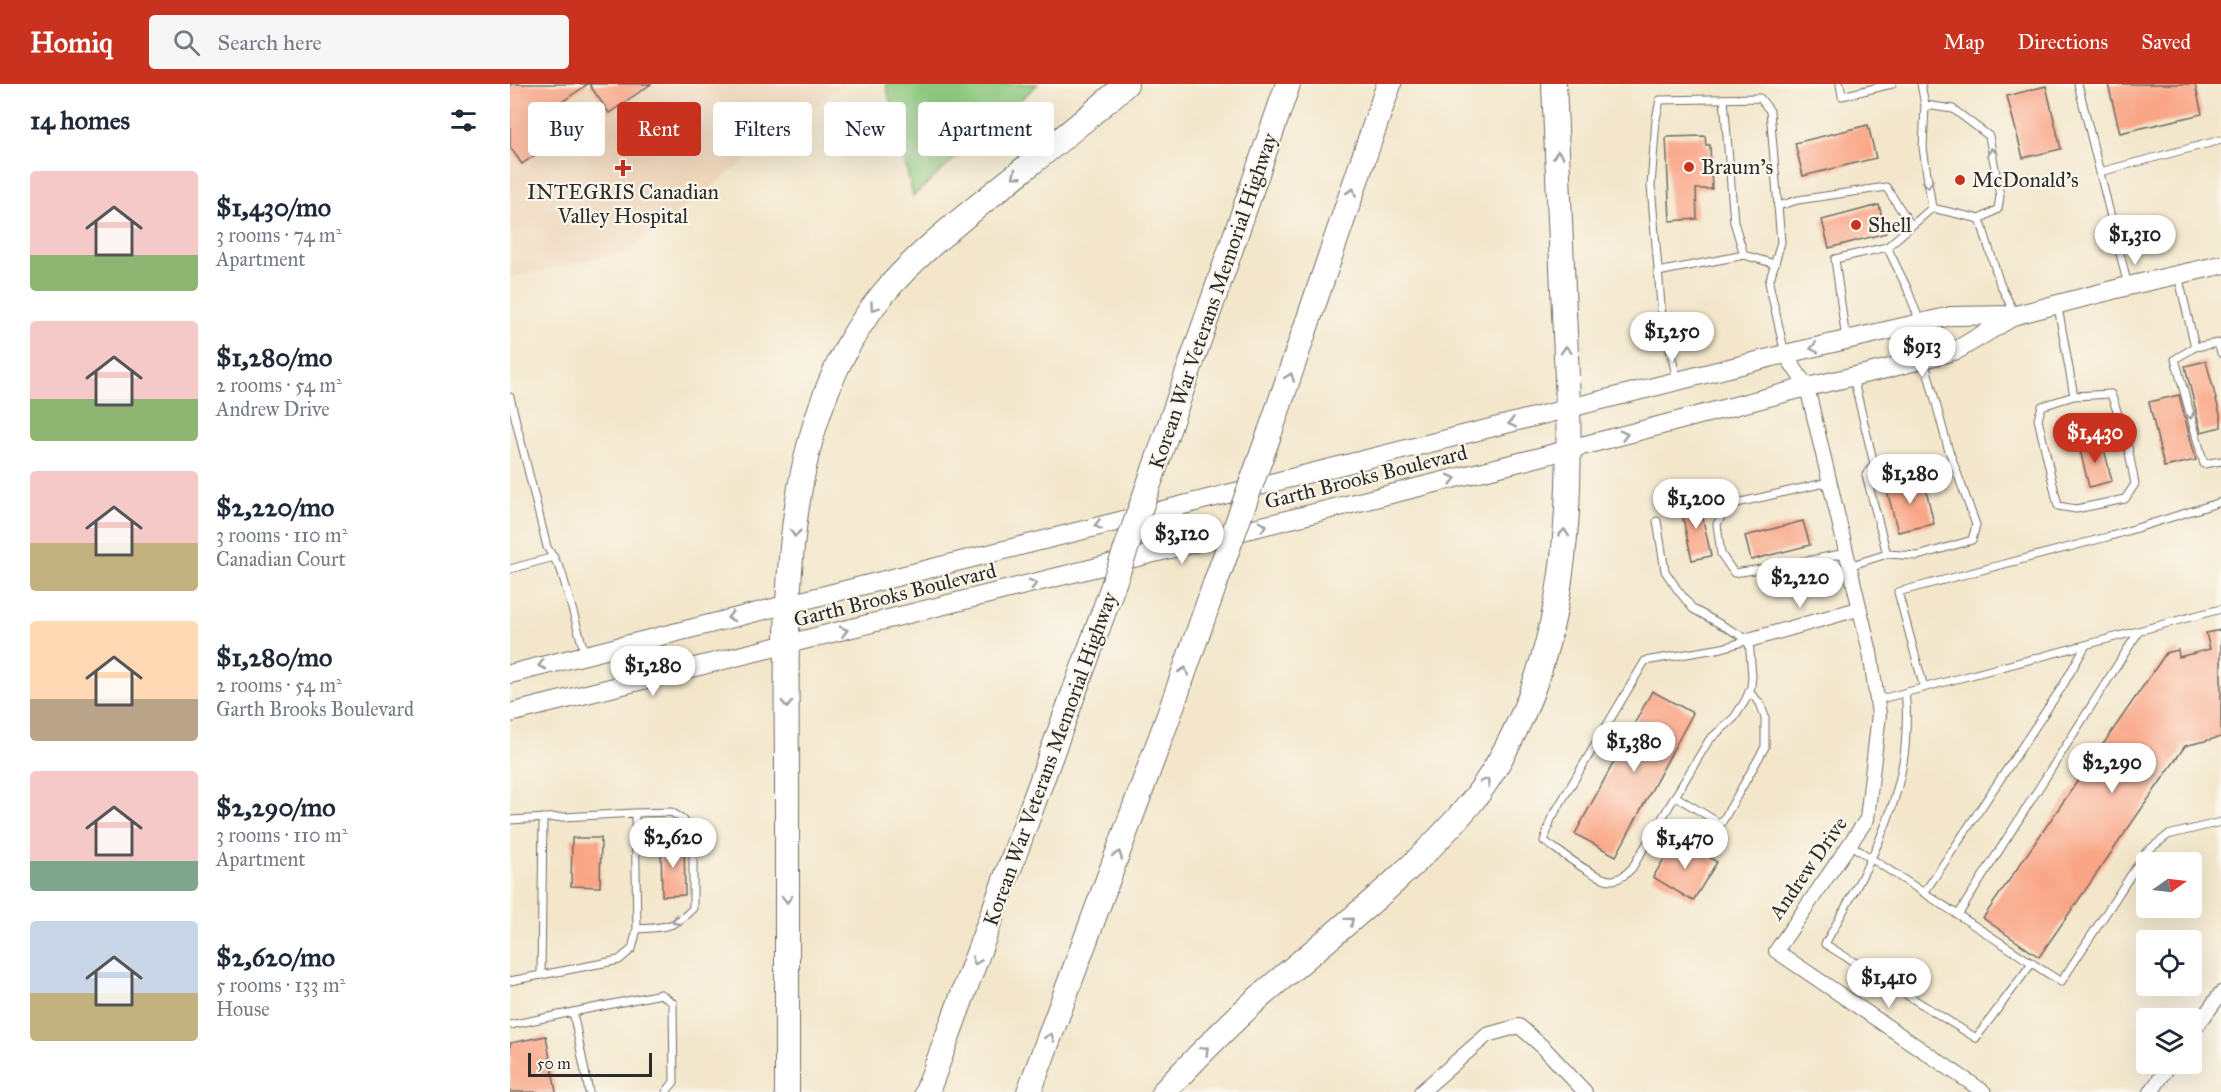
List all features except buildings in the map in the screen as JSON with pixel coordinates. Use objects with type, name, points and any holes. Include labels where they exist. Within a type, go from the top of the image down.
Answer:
[{"type":"highway","points":[[787,1092],[788,603],[801,475],[824,395],[846,349],[865,319],[883,294],[912,262],[1093,114],[1126,84]]},
{"type":"highway","name":"Korean War Veterans Memorial Highway","points":[[927,1092],[1104,611],[1288,84]]},
{"type":"highway","points":[[1029,1092],[1165,726],[1301,345],[1389,84]]},
{"type":"highway","points":[[1164,1092],[1254,1003],[1385,891],[1432,846],[1472,802],[1502,759],[1529,705],[1547,652],[1560,592],[1565,530],[1569,409],[1554,84]]},
{"type":"street","name":"Garth Brooks Boulevard","points":[[510,674],[1785,354],[1951,316],[2016,315],[2221,265]]},
{"type":"street","name":"Garth Brooks Boulevard","points":[[510,713],[1568,450],[1807,387],[1924,359],[1957,350],[2016,315]]},
{"type":"street","name":"Andrew Drive","points":[[1785,354],[1807,387],[1870,652],[1879,714],[1867,819],[1776,951],[1984,1092]]},
{"type":"street","points":[[1749,640],[1858,609]]},
{"type":"street","points":[[2202,1019],[2221,993]]},
{"type":"street","points":[[1421,1092],[1487,1035],[1519,1026],[1543,1047],[1585,1092]]},
{"type":"street","points":[[2151,1092],[2163,1074]]},
{"type":"lane","points":[[1840,84],[1842,96],[1892,84]]},
{"type":"lane","points":[[1922,84],[1925,105],[1923,148],[1932,208]]},
{"type":"lane","points":[[2078,84],[2128,286]]},
{"type":"lane","points":[[1677,380],[1662,317],[1651,186],[1656,119],[1660,100],[1760,98],[1770,111],[1781,242],[1769,283],[1785,354]]},
{"type":"lane","points":[[1724,99],[1734,222],[1744,255]]},
{"type":"lane","points":[[1925,105],[1953,109],[1989,136],[2000,196],[1998,210],[1980,219],[1932,208]]},
{"type":"lane","points":[[2100,172],[2221,140]]},
{"type":"lane","points":[[1778,206],[1798,200],[1886,188],[1911,225]]},
{"type":"lane","points":[[1846,341],[1835,259],[1887,247],[1932,208]]},
{"type":"lane","points":[[1980,219],[2000,284],[2016,315]]},
{"type":"lane","points":[[1887,247],[1907,288],[1920,324]]},
{"type":"lane","points":[[1658,272],[1744,255],[1775,264]]},
{"type":"lane","points":[[2178,275],[2195,347]]},
{"type":"lane","points":[[2057,304],[2074,396]]},
{"type":"lane","points":[[2221,353],[2218,343],[2195,347],[2175,359],[2204,464],[2221,461]]},
{"type":"lane","points":[[1829,482],[1728,505],[1717,524],[1720,554],[1734,573],[1887,554],[1918,556],[1972,540],[1976,525],[1948,448],[1924,359]]},
{"type":"lane","points":[[1853,377],[1874,464],[1866,475],[1887,554]]},
{"type":"lane","points":[[2111,394],[2126,437],[2135,484],[2124,499],[2076,509],[2058,506],[2038,420],[2043,406],[2074,396],[2111,394]]},
{"type":"lane","points":[[510,397],[547,547],[561,570],[585,654]]},
{"type":"lane","points":[[1924,688],[1898,592],[2111,536],[2221,502]]},
{"type":"lane","points":[[1656,521],[1665,571],[1677,589],[1693,609],[1749,640]]},
{"type":"lane","points":[[510,569],[554,557]]},
{"type":"lane","points":[[1877,700],[2221,609]]},
{"type":"lane","points":[[1958,915],[2139,631]]},
{"type":"lane","points":[[1749,640],[1752,676],[1749,692],[1734,718],[1709,740],[1632,868],[1622,878],[1611,881],[1600,877],[1545,841],[1551,819],[1646,661],[1722,648],[1749,640]]},
{"type":"lane","points":[[1924,893],[2062,687],[2086,645]]},
{"type":"lane","points":[[1676,796],[1721,824],[1765,747],[1765,717],[1760,703],[1749,692]]},
{"type":"lane","points":[[1905,693],[1908,711],[1902,775],[1893,809],[1872,860],[1825,944],[1976,1038],[2032,963]]},
{"type":"lane","points":[[510,820],[671,812],[683,819],[693,837],[693,908],[681,921],[670,925],[637,929]]},
{"type":"lane","points":[[510,981],[619,960],[632,949],[637,929],[635,813]]},
{"type":"lane","points":[[541,975],[543,818]]},
{"type":"lane","points":[[1849,844],[2061,982],[2146,852],[2168,835],[2221,822]]},
{"type":"lane","points":[[510,1025],[661,994],[673,1003],[674,1082],[666,1092]]},
{"type":"lane","points":[[573,1012],[589,1092]]},
{"type":"shaded area","name":"INTEGRIS Canadian Valley Hospital","points":[[510,84],[845,84],[812,109],[812,102],[713,102],[713,156],[751,156],[628,251],[510,278]]},
{"type":"green space","points":[[886,84],[1038,84],[1018,102],[918,102],[918,156],[958,156],[913,196],[903,156],[906,156],[906,102],[890,102]]},
{"type":"place","name":"Braum's","points":[[1689,167]]},
{"type":"place","name":"INTEGRIS Canadian Valley Hospital","points":[[623,168]]},
{"type":"place","name":"McDonald's","points":[[1960,180]]},
{"type":"place","name":"Shell","points":[[1856,225]]}]
